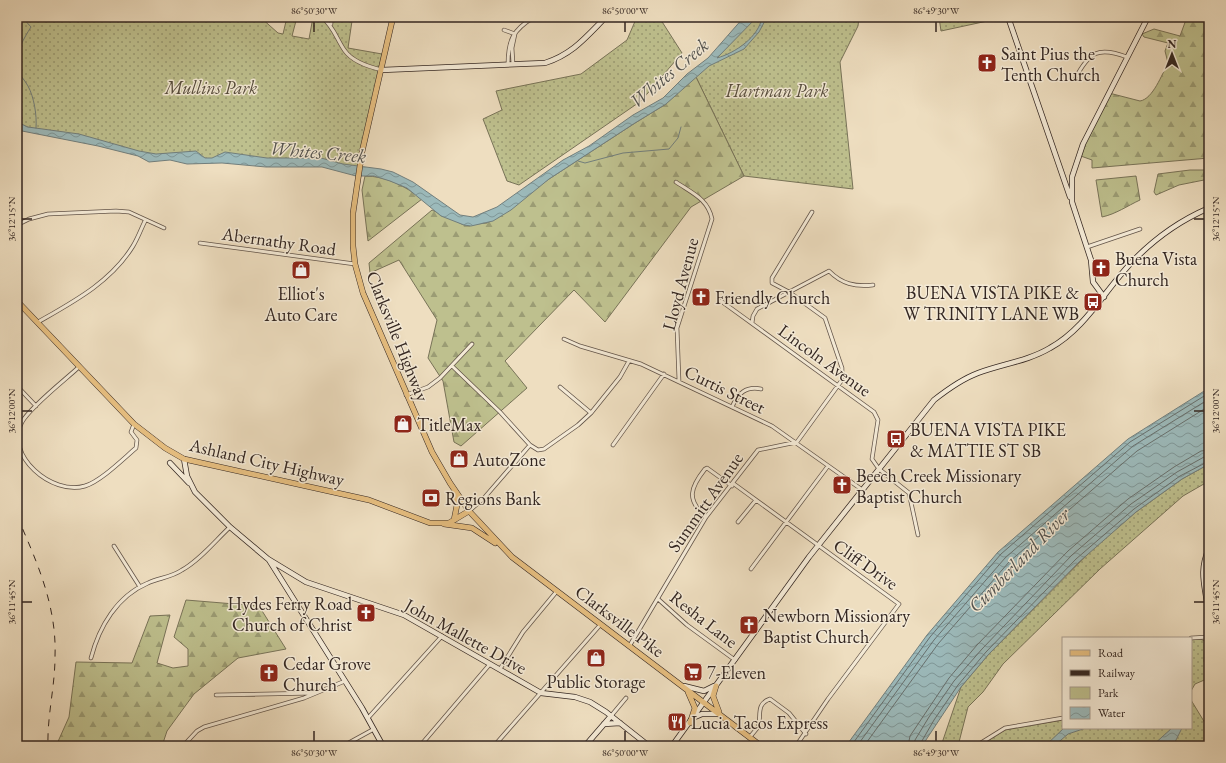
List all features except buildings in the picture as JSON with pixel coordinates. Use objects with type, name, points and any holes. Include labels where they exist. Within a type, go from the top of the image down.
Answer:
[{"type":"main road","name":"Clarksville Highway","points":[[393,17],[362,152],[352,231],[355,264],[364,295],[406,395],[432,452],[455,491],[469,511]]},
{"type":"main road","name":"Ashland City Highway","points":[[17,301],[134,424],[157,443],[184,459],[369,500],[430,523],[472,528],[504,549]]},
{"type":"main road","points":[[454,520],[457,505],[455,491]]},
{"type":"main road","points":[[443,524],[454,520],[469,511]]},
{"type":"main road","name":"Clarksville Pike","points":[[469,511],[504,549],[529,571],[761,746]]},
{"type":"main road","points":[[682,685],[694,703],[694,713],[690,723]]},
{"type":"main road","points":[[716,686],[713,691],[714,699],[720,715]]},
{"type":"street","points":[[322,17],[332,27]]},
{"type":"street","points":[[333,17],[330,22],[347,54],[357,61],[382,70],[545,62],[558,59],[574,49],[606,17]]},
{"type":"street","points":[[511,64],[510,51],[515,34],[522,24],[534,17]]},
{"type":"street","points":[[1019,17],[1009,18],[1087,247],[1091,260],[1093,282],[1104,296]]},
{"type":"street","points":[[1072,202],[1072,177],[1078,155],[1148,17]]},
{"type":"street","points":[[504,30],[515,34]]},
{"type":"street","points":[[1075,79],[1082,64],[1090,56],[1106,51],[1127,57]]},
{"type":"street","name":"Lloyd Avenue","points":[[676,182],[702,200],[710,208],[712,219],[677,328],[679,381]]},
{"type":"street","points":[[672,746],[818,546],[934,400],[947,389],[978,373],[1051,348],[1075,329],[1131,263],[1145,249],[1180,224],[1209,208]]},
{"type":"street","points":[[17,225],[29,219],[48,214],[116,211],[129,212],[144,221],[164,228]]},
{"type":"street","points":[[797,442],[836,386],[842,380],[842,368],[828,322],[821,314],[789,292],[772,283],[772,278],[812,212]]},
{"type":"street","points":[[38,322],[96,287],[128,254],[144,221]]},
{"type":"street","points":[[1087,247],[1140,229]]},
{"type":"street","name":"Abernathy Road","points":[[200,243],[355,264]]},
{"type":"street","points":[[752,323],[752,316],[757,309],[829,271],[840,280],[853,286],[873,285]]},
{"type":"street","name":"Lincoln Avenue","points":[[721,301],[836,386],[874,412],[878,420],[872,459],[879,469]]},
{"type":"street","name":"Curtis Street","points":[[564,340],[664,374],[772,426],[797,442],[828,466],[862,489]]},
{"type":"street","points":[[406,395],[428,386],[452,366],[472,344]]},
{"type":"street","points":[[452,366],[500,412],[530,445],[538,450],[544,449],[578,425],[591,413],[620,377],[629,361]]},
{"type":"street","points":[[79,367],[36,406],[22,421],[18,439],[20,446],[23,454],[37,472],[46,480],[63,487],[85,486],[97,479],[136,448],[137,440],[131,432],[134,424]]},
{"type":"street","points":[[613,445],[664,374]]},
{"type":"street","points":[[17,386],[36,406]]},
{"type":"street","points":[[560,387],[591,413]]},
{"type":"street","points":[[732,407],[739,394],[744,390],[755,388],[761,390]]},
{"type":"street","name":"Summitt Avenue","points":[[630,646],[706,517],[758,450],[797,442]]},
{"type":"street","points":[[469,511],[484,498],[530,445]]},
{"type":"street","points":[[184,459],[186,476],[192,486]]},
{"type":"street","points":[[170,463],[213,511],[270,560],[368,718],[383,746]]},
{"type":"street","points":[[751,569],[828,466]]},
{"type":"street","name":"Cliff Drive","points":[[706,517],[698,510],[693,499],[692,490],[694,482],[707,468],[756,500],[899,604],[828,699],[806,734],[796,746]]},
{"type":"street","points":[[879,469],[909,493],[918,535]]},
{"type":"street","points":[[738,522],[756,500]]},
{"type":"street","points":[[91,658],[97,635],[113,610],[140,587],[181,571],[230,527]]},
{"type":"street","points":[[114,546],[140,587]]},
{"type":"street","points":[[1209,548],[1204,564],[1203,578],[1208,614],[1209,646]]},
{"type":"street","name":"John Mallette Drive","points":[[270,560],[306,582],[404,614],[541,693],[585,700],[621,723],[649,746]]},
{"type":"street","points":[[500,669],[523,632],[557,591]]},
{"type":"street","name":"Resha Lane","points":[[658,599],[687,624],[735,660]]},
{"type":"street","points":[[494,746],[601,624]]},
{"type":"street","points":[[368,718],[442,635]]},
{"type":"street","points":[[1192,638],[1208,637]]},
{"type":"street","points":[[420,746],[490,664]]},
{"type":"street","points":[[183,746],[197,731],[204,727],[319,693],[345,681]]},
{"type":"street","points":[[682,685],[702,691],[716,686]]},
{"type":"street","points":[[216,695],[319,693]]},
{"type":"street","points":[[585,746],[626,698]]},
{"type":"street","points":[[750,738],[758,727],[759,709],[770,698],[789,713],[806,734]]},
{"type":"street","points":[[690,723],[702,714],[720,715]]},
{"type":"street","points":[[976,746],[1005,728],[1062,718]]},
{"type":"street","points":[[604,724],[621,723]]},
{"type":"street","points":[[343,746],[374,729]]},
{"type":"street","name":"John Mallette Drive","points":[[643,740],[655,746]]},
{"type":"street","points":[[668,746],[677,740]]},
{"type":"green space","name":"Mullins Park","points":[[17,17],[260,17],[278,33],[283,34],[287,17],[297,17],[292,36],[309,39],[313,17],[333,17],[352,21],[348,48],[382,54],[359,168],[149,155],[17,125]]},
{"type":"green space","points":[[639,17],[659,17],[682,53],[641,101],[519,185],[507,181],[483,119],[502,110],[496,91],[581,74],[627,40],[636,19]]},
{"type":"green space","name":"Hartman Park","points":[[756,17],[859,17],[858,26],[840,62],[853,189],[744,176],[695,75]]},
{"type":"green space","points":[[939,17],[1006,17],[941,31]]},
{"type":"green space","points":[[1187,17],[1209,17],[1209,158],[1092,168],[1092,160],[1078,155],[1109,93],[1140,101],[1145,99],[1157,85],[1168,63],[1165,51],[1168,43],[1144,37],[1142,34],[1154,29],[1180,36]]},
{"type":"green space","points":[[695,75],[744,176],[691,207],[605,322],[574,290],[505,361],[527,388],[461,446],[454,442],[443,381],[428,358],[437,320],[399,260],[370,273],[369,263],[432,210],[464,225],[487,223],[549,179],[666,104]]},
{"type":"green space","points":[[1190,170],[1209,170],[1209,179],[1179,185],[1156,195],[1154,192],[1158,174]]},
{"type":"green space","points":[[365,176],[373,176],[388,180],[409,190],[422,199],[368,241],[362,190]]},
{"type":"green space","points":[[1136,176],[1140,200],[1117,212],[1102,217],[1096,180]]},
{"type":"green space","points":[[1209,464],[1209,481],[1183,496],[1100,569],[1003,664],[983,692],[968,707],[958,746],[941,746],[961,687],[988,655],[1095,547],[1136,512],[1182,479]]},
{"type":"green space","points":[[186,600],[259,606],[286,649],[238,658],[194,694],[167,731],[162,746],[56,746],[69,717],[76,662],[132,663],[150,616],[170,615],[157,663],[173,668],[188,666],[188,649],[174,637]]},
{"type":"green space","points":[[1200,639],[1205,641],[1204,661],[1209,678],[1195,684],[1192,689],[1192,640]]},
{"type":"green space","points":[[1192,702],[1205,723],[1206,746],[979,746],[1005,730],[1062,720],[1062,729],[1192,729]]},
{"type":"water","points":[[744,17],[757,17],[717,58],[724,56],[745,43],[756,31],[762,17],[767,17],[759,32],[744,49],[709,66],[666,104],[549,179],[511,210],[493,221],[471,226],[464,225],[441,216],[407,188],[374,176],[356,176],[322,167],[266,167],[222,163],[187,164],[170,160],[149,162],[138,156],[98,146],[17,130],[17,122],[28,127],[79,134],[139,151],[156,154],[196,151],[205,158],[212,158],[225,152],[267,158],[321,158],[343,164],[381,169],[393,172],[413,182],[460,215],[473,217],[497,207],[563,160],[589,146],[633,115],[663,98],[687,74],[708,58]]},
{"type":"water","name":"Cumberland River","points":[[1209,388],[1209,464],[1182,479],[1136,512],[1079,562],[988,655],[961,687],[922,746],[846,746],[927,635],[998,552],[1128,439]]},
{"type":"water","points":[[1063,729],[1083,729],[1068,734],[1054,746],[1045,746]]},
{"type":"water","points":[[1171,729],[1182,729],[1173,746],[1152,746]]},
{"type":"waterway","points":[[22,17],[31,27],[17,56],[17,67],[32,95],[36,128]]},
{"type":"waterway","points":[[578,161],[585,163],[623,153],[669,149],[678,138],[681,127]]},
{"type":"railway","points":[[17,516],[38,567],[53,620],[55,638],[55,668],[48,746]]},
{"type":"place","name":"Saint Pius the Tenth Church","points":[[987,63]]},
{"type":"place","name":"Buena Vista Church","points":[[1101,268]]},
{"type":"place","name":"Elliot's Auto Care","points":[[301,270]]},
{"type":"place","name":"Friendly Church","points":[[701,297]]},
{"type":"place","name":"BUENA VISTA PIKE & W TRINITY LANE WB","points":[[1093,302]]},
{"type":"place","name":"TitleMax","points":[[403,424]]},
{"type":"place","name":"BUENA VISTA PIKE & MATTIE ST SB","points":[[896,439]]},
{"type":"place","name":"AutoZone","points":[[459,459]]},
{"type":"place","name":"Beech Creek Missionary Baptist Church","points":[[842,485]]},
{"type":"place","name":"Regions Bank","points":[[431,498]]},
{"type":"place","name":"Hydes Ferry Road Church of Christ","points":[[366,613]]},
{"type":"place","name":"Newborn Missionary Baptist Church","points":[[749,625]]},
{"type":"place","name":"Public Storage","points":[[596,658]]},
{"type":"place","name":"7-Eleven","points":[[693,672]]},
{"type":"place","name":"Cedar Grove Church","points":[[269,673]]},
{"type":"place","name":"Lucia Tacos Express","points":[[677,722]]},
{"type":"water label","name":"Whites Creek","points":[[669,73]]},
{"type":"water label","name":"Whites Creek","points":[[318,152]]}]
